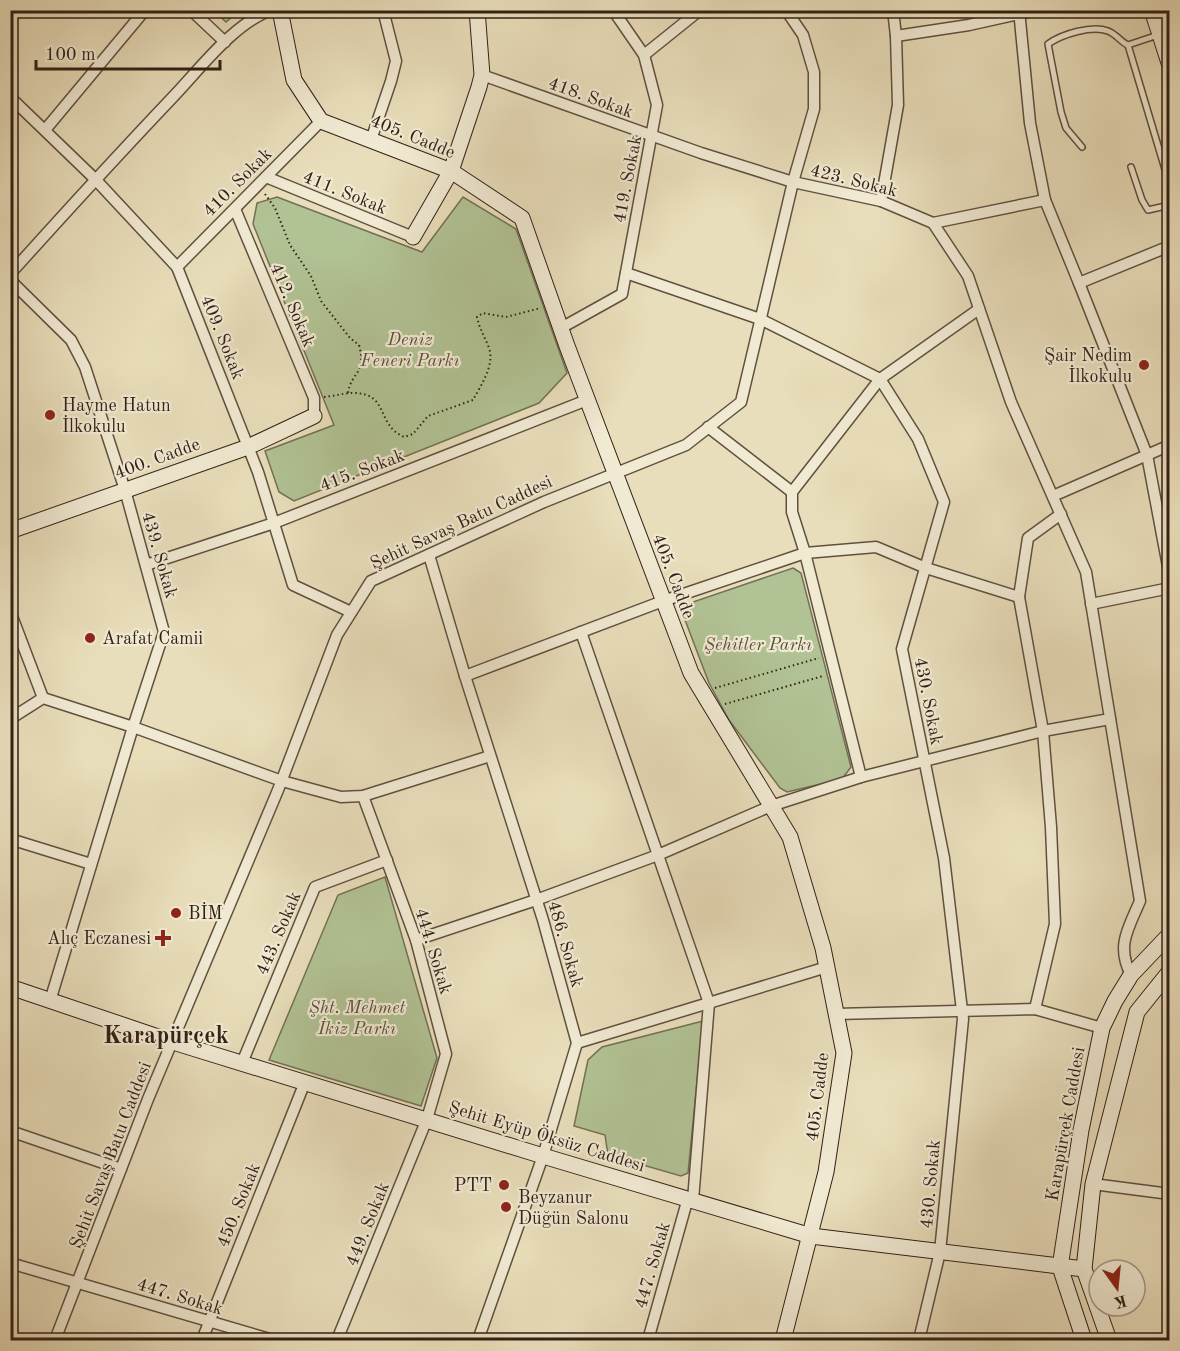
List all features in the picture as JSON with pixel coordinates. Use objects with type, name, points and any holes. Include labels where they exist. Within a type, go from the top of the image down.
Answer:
[{"type":"street","points":[[45,130],[145,10]]},
{"type":"street","points":[[191,10],[225,42]]},
{"type":"street","points":[[10,274],[95,179],[225,42],[257,15],[271,10]]},
{"type":"street","points":[[280,10],[294,80],[321,121]]},
{"type":"street","points":[[371,140],[396,61],[383,10]]},
{"type":"street","points":[[413,237],[451,171],[480,87],[482,75],[477,10]]},
{"type":"street","name":"419. Sokak","points":[[561,328],[622,294],[652,136],[657,105],[644,55],[613,10]]},
{"type":"street","points":[[644,55],[700,10]]},
{"type":"street","name":"Şehit Savaş Batu Caddesi","points":[[55,1341],[172,1042],[282,781],[337,635],[370,581],[544,502],[686,445],[741,402],[793,182],[814,109],[814,72],[803,35],[786,10]]},
{"type":"street","points":[[881,201],[897,105],[896,36],[893,10]]},
{"type":"street","points":[[896,36],[1037,10]]},
{"type":"street","points":[[1152,10],[1170,66]]},
{"type":"street","points":[[1019,13],[1030,123],[1045,200],[1147,455],[1170,577]]},
{"type":"street","name":"418. Sokak","points":[[482,75],[700,153],[793,182]]},
{"type":"street","name":"409. Sokak","points":[[10,97],[95,179],[177,267],[248,447],[293,585],[351,612]]},
{"type":"street","name":"405. Cadde","points":[[321,121],[451,171],[522,218],[614,474],[691,673],[790,837],[823,948],[844,1053],[826,1172],[783,1341]]},
{"type":"street","name":"410. Sokak","points":[[177,267],[321,121]]},
{"type":"street","name":"411. Sokak","points":[[262,181],[413,237]]},
{"type":"street","name":"423. Sokak","points":[[793,182],[881,201],[933,223]]},
{"type":"street","points":[[1045,200],[933,223],[968,276],[1011,402],[1086,572],[1140,901],[1125,936],[1124,962],[1131,975]]},
{"type":"street","name":"412. Sokak","points":[[235,208],[314,398],[314,416]]},
{"type":"street","points":[[1079,283],[1170,246]]},
{"type":"street","points":[[626,273],[760,319],[880,379]]},
{"type":"street","name":"439. Sokak","points":[[10,279],[71,340],[85,367],[125,490],[164,632],[50,1001]]},
{"type":"street","points":[[861,777],[805,553],[792,512],[792,492],[880,379],[979,309]]},
{"type":"street","name":"430. Sokak","points":[[880,379],[918,439],[944,502],[902,649],[944,858],[963,1019],[940,1252],[919,1341]]},
{"type":"street","name":"415. Sokak","points":[[146,565],[274,523],[587,400]]},
{"type":"street","name":"400. Cadde","points":[[10,531],[248,447],[314,416]]},
{"type":"street","points":[[708,427],[792,492]]},
{"type":"street","points":[[1053,496],[1170,445]]},
{"type":"street","points":[[1035,1009],[1055,924],[1052,827],[1043,731],[1019,597],[1028,538],[1061,514]]},
{"type":"street","points":[[465,676],[663,602],[805,553],[876,547],[926,568],[1019,597]]},
{"type":"street","name":"486. Sokak","points":[[429,555],[536,900],[576,1043]]},
{"type":"street","points":[[1091,604],[1170,588]]},
{"type":"street","points":[[10,611],[43,698]]},
{"type":"street","points":[[581,632],[709,1003]]},
{"type":"street","points":[[43,698],[133,727],[282,781],[342,797],[363,796],[490,756]]},
{"type":"street","points":[[10,719],[43,698]]},
{"type":"street","points":[[416,940],[536,900],[658,855],[771,806],[861,777],[1043,731],[1110,719]]},
{"type":"street","name":"444. Sokak","points":[[363,796],[416,940],[446,1054],[427,1119]]},
{"type":"street","points":[[10,839],[91,864]]},
{"type":"street","name":"443. Sokak","points":[[242,1063],[315,887],[387,860]]},
{"type":"street","name":"Karapürçek Caddesi","points":[[1084,1341],[1060,1267],[1081,1130],[1102,1028],[1114,1001],[1131,975],[1170,934]]},
{"type":"street","points":[[478,1341],[543,1156],[576,1043],[827,967]]},
{"type":"street","name":"Karapürçek Caddesi","points":[[1109,1341],[1084,1269],[1093,1184],[1137,1012],[1170,971]]},
{"type":"street","name":"Şehit Eyüp Öksüz Caddesi","points":[[10,987],[172,1042],[811,1236],[1084,1269]]},
{"type":"street","name":"447. Sokak","points":[[648,1341],[690,1199],[709,1003]]},
{"type":"street","points":[[836,1014],[1035,1009],[1102,1028]]},
{"type":"street","name":"450. Sokak","points":[[202,1341],[305,1082]]},
{"type":"street","name":"449. Sokak","points":[[337,1341],[427,1119]]},
{"type":"street","points":[[10,1131],[121,1169]]},
{"type":"street","points":[[1093,1184],[1170,1194]]},
{"type":"street","name":"447. Sokak","points":[[10,1263],[273,1341]]},
{"type":"lane","points":[[1082,147],[1066,128],[1048,44],[1066,36],[1096,30],[1108,32],[1128,45],[1170,186]]},
{"type":"lane","points":[[1128,45],[1160,35]]},
{"type":"lane","points":[[1131,167],[1142,200],[1148,210],[1170,205]]},
{"type":"path","points":[[262,181],[290,245],[311,276],[321,301],[350,338],[359,345],[361,364],[358,374],[349,387],[348,394]]},
{"type":"path","points":[[314,398],[354,393],[371,397],[379,402],[386,424],[396,433],[404,437],[413,434],[428,416],[473,400],[492,360],[477,316],[483,313],[506,317],[552,304]]},
{"type":"path","points":[[702,691],[831,654]]},
{"type":"path","points":[[712,708],[834,672]]},
{"type":"green space","points":[[214,11],[239,11],[226,22]]},
{"type":"green space","name":"Deniz Feneri Parkı","points":[[277,197],[422,252],[463,197],[516,229],[567,373],[539,403],[294,501],[279,492],[265,451],[334,425],[253,224],[257,203]]},
{"type":"green space","name":"Şehitler Parkı","points":[[793,568],[801,573],[851,767],[842,779],[787,792],[780,788],[729,720],[709,683],[682,612],[687,604]]},
{"type":"green space","name":"Şht. Mehmet İkiz Parkı","points":[[385,877],[437,1058],[421,1106],[269,1060],[338,895]]},
{"type":"green space","points":[[703,1021],[688,1173],[681,1176],[608,1155],[605,1135],[574,1126],[588,1060],[602,1047]]},
{"type":"place","name":"Şair Nedim İlkokulu","points":[[1144,365]]},
{"type":"place","name":"Hayme Hatun İlkokulu","points":[[50,415]]},
{"type":"place","name":"Arafat Camii","points":[[90,638]]},
{"type":"place","name":"BİM","points":[[176,913]]},
{"type":"place","name":"Alıç Eczanesi","points":[[163,938]]},
{"type":"place","name":"PTT","points":[[504,1185]]},
{"type":"place","name":"Beyzanur Düğün Salonu","points":[[506,1207]]},
{"type":"district","name":"Karapürçek","points":[[166,1035]]}]
